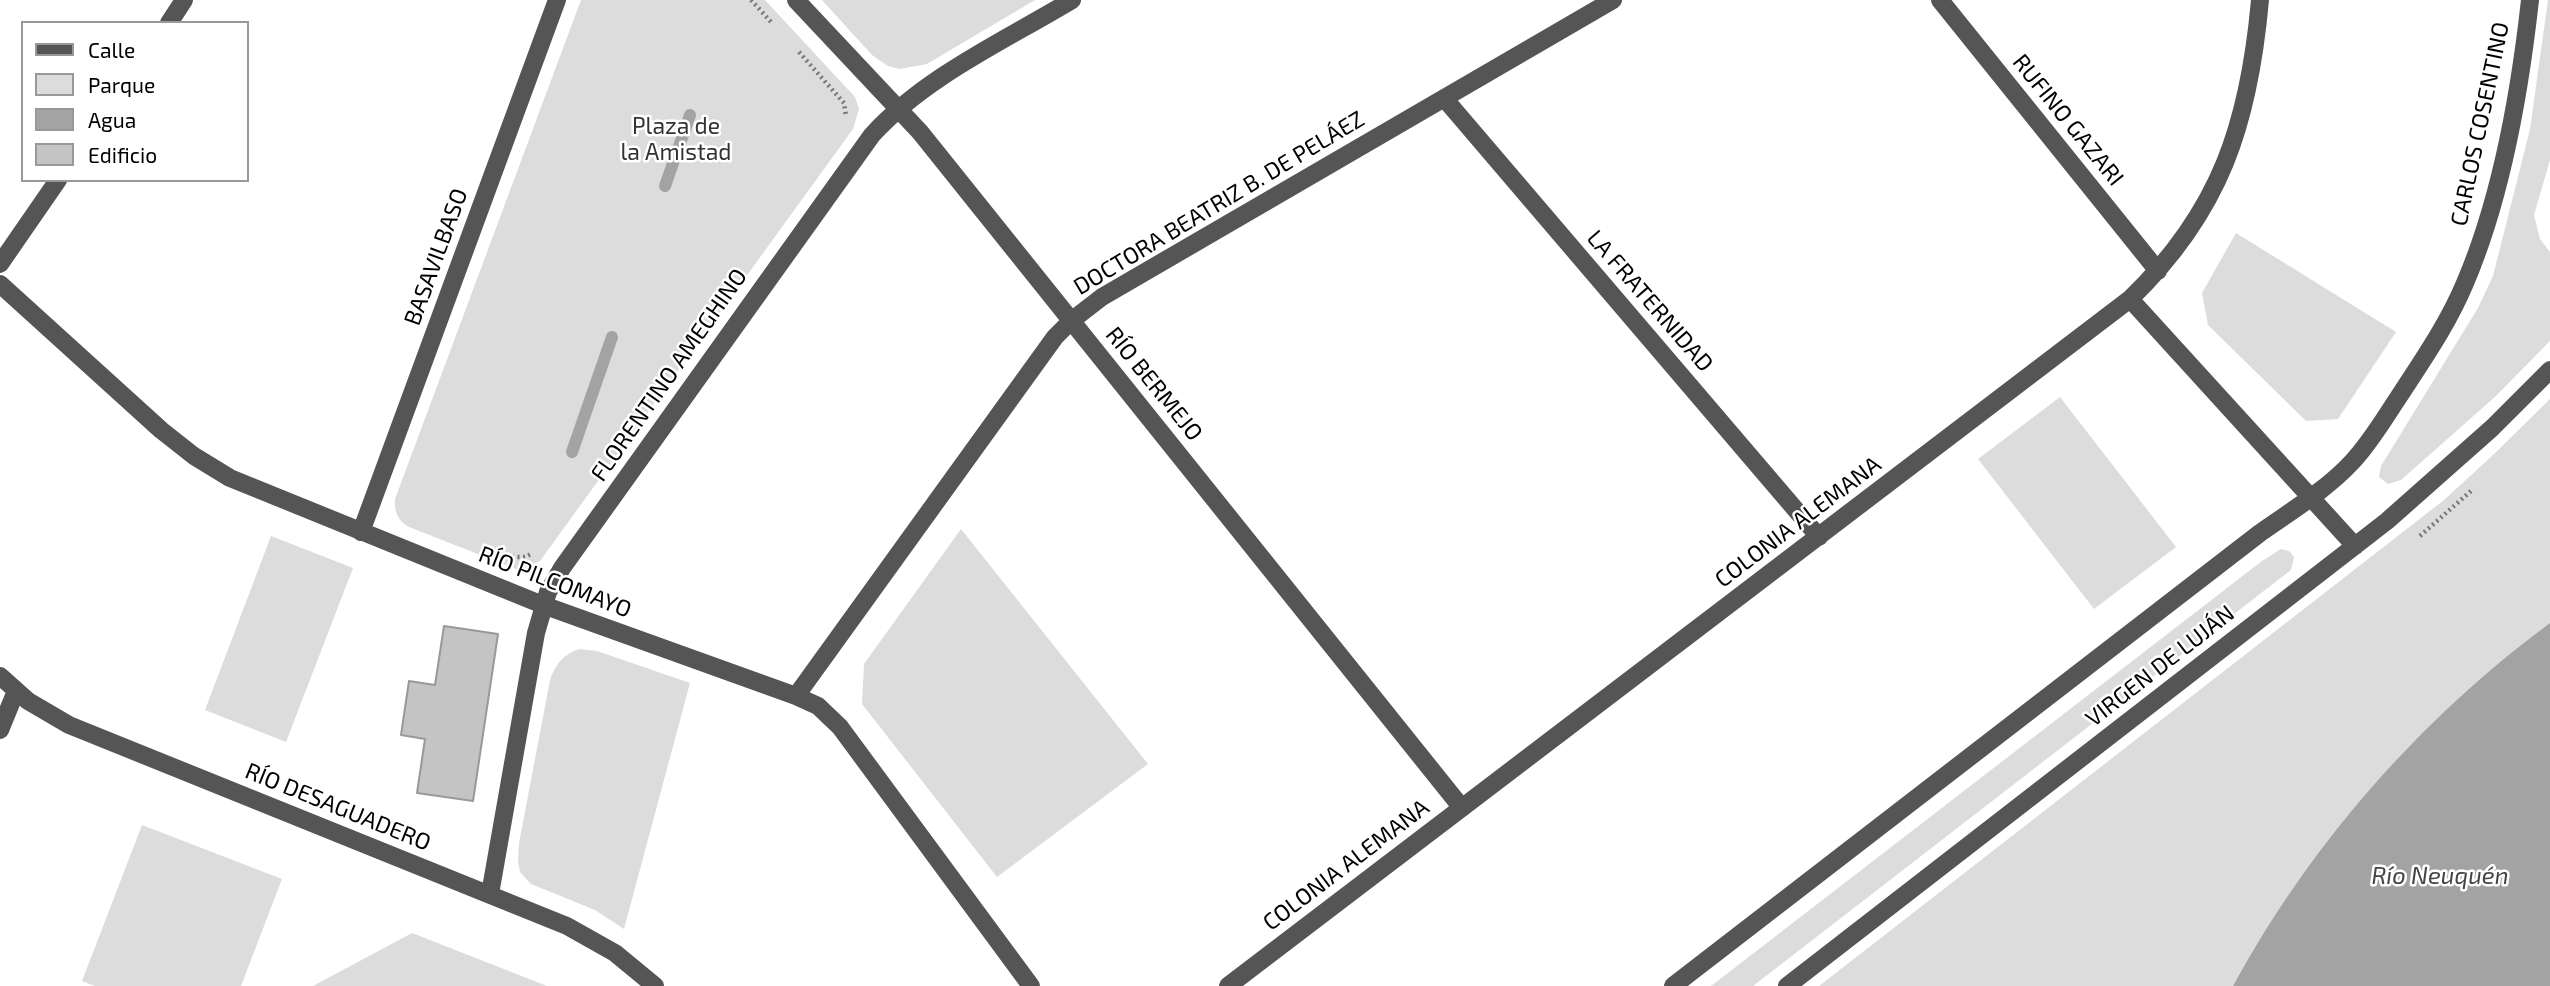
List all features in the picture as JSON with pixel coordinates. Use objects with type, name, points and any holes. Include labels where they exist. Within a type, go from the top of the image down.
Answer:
[{"type":"street","points":[[170,21],[184,0]]},
{"type":"street","name":"BASAVILBASO","points":[[361,532],[557,0]]},
{"type":"street","name":"RÍO BERMEJO","points":[[796,0],[899,108],[1462,808]]},
{"type":"street","name":"FLORENTINO AMEGHINO","points":[[490,894],[543,605],[562,568],[859,150],[899,108],[931,83],[1072,0]]},
{"type":"street","name":"DOCTORA BEATRIZ B. DE PELÁEZ","points":[[796,696],[1055,337],[1071,321],[1102,297],[1613,0]]},
{"type":"street","name":"RUFINO GAZARI","points":[[1940,0],[2158,271]]},
{"type":"street","name":"COLONIA ALEMANA","points":[[1228,986],[2130,299],[2158,271],[2194,225],[2228,157],[2246,97],[2260,0]]},
{"type":"street","name":"CARLOS COSENTINO","points":[[2311,497],[2343,471],[2362,451],[2422,361],[2464,286],[2477,255],[2497,184],[2512,113],[2530,0]]},
{"type":"street","name":"LA FRATERNIDAD","points":[[1444,98],[1819,537]]},
{"type":"street","points":[[0,264],[57,182]]},
{"type":"street","name":"RÍO PILCOMAYO","points":[[0,284],[146,417],[194,456],[240,482],[543,605],[818,706],[840,727],[1031,986]]},
{"type":"street","points":[[2130,299],[2355,546]]},
{"type":"street","name":"VIRGEN DE LUJÁN","points":[[1787,986],[2355,546],[2448,468],[2550,370]]},
{"type":"street","name":"VIRGEN DE LUJÁN","points":[[1673,986],[2260,533],[2311,497]]},
{"type":"street","name":"RÍO DESAGUADERO","points":[[0,677],[54,717],[85,732],[548,918],[591,939],[635,966],[655,986]]},
{"type":"street","points":[[0,730],[16,691]]},
{"type":"path","points":[[751,0],[778,30]]},
{"type":"path","points":[[796,49],[844,103],[847,112],[844,121]]},
{"type":"path","points":[[506,555],[525,557],[539,548]]},
{"type":"green space","name":"Plaza de la Amistad","points":[[581,0],[765,0],[855,97],[859,109],[853,129],[540,561],[528,568],[516,569],[409,527],[398,516],[395,499]]},
{"type":"green space","points":[[822,0],[1035,0],[927,64],[899,69],[888,66],[872,55]]},
{"type":"green space","points":[[2548,0],[2550,160],[2534,215],[2540,239],[2550,252],[2550,341],[2496,396],[2401,480],[2388,484],[2379,477],[2381,466],[2478,308],[2493,276],[2530,129]]},
{"type":"green space","points":[[2236,233],[2396,332],[2338,419],[2306,421],[2208,325],[2202,293]]},
{"type":"green space","points":[[2060,397],[2176,547],[2094,609],[1978,459]]},
{"type":"green space","points":[[2550,399],[2550,623],[2502,660],[2457,700],[2413,742],[2372,787],[2296,883],[2233,986],[1819,986],[2444,500]]},
{"type":"green space","points":[[961,529],[1148,764],[997,877],[862,704],[864,664]]},
{"type":"green space","points":[[271,536],[353,568],[286,742],[205,710]]},
{"type":"green space","points":[[2281,549],[2289,551],[2294,557],[2291,570],[1753,986],[1711,986],[2262,561]]},
{"type":"green space","points":[[580,649],[597,651],[690,683],[624,929],[595,910],[531,884],[520,872],[518,862],[519,843],[550,680],[561,660]]},
{"type":"green space","points":[[142,825],[282,879],[241,986],[95,986],[82,981]]},
{"type":"green space","points":[[412,933],[547,986],[313,986]]},
{"type":"water","name":"Río Neuquén","points":[[2550,623],[2550,986],[2233,986],[2296,883],[2372,787],[2413,742],[2457,700],[2502,660]]},
{"type":"building","points":[[444,626],[498,634],[473,801],[417,793],[425,739],[401,735],[409,681],[435,685]]},
{"type":"waterway","points":[[665,186],[690,115]]},
{"type":"waterway","points":[[572,452],[612,337]]}]
